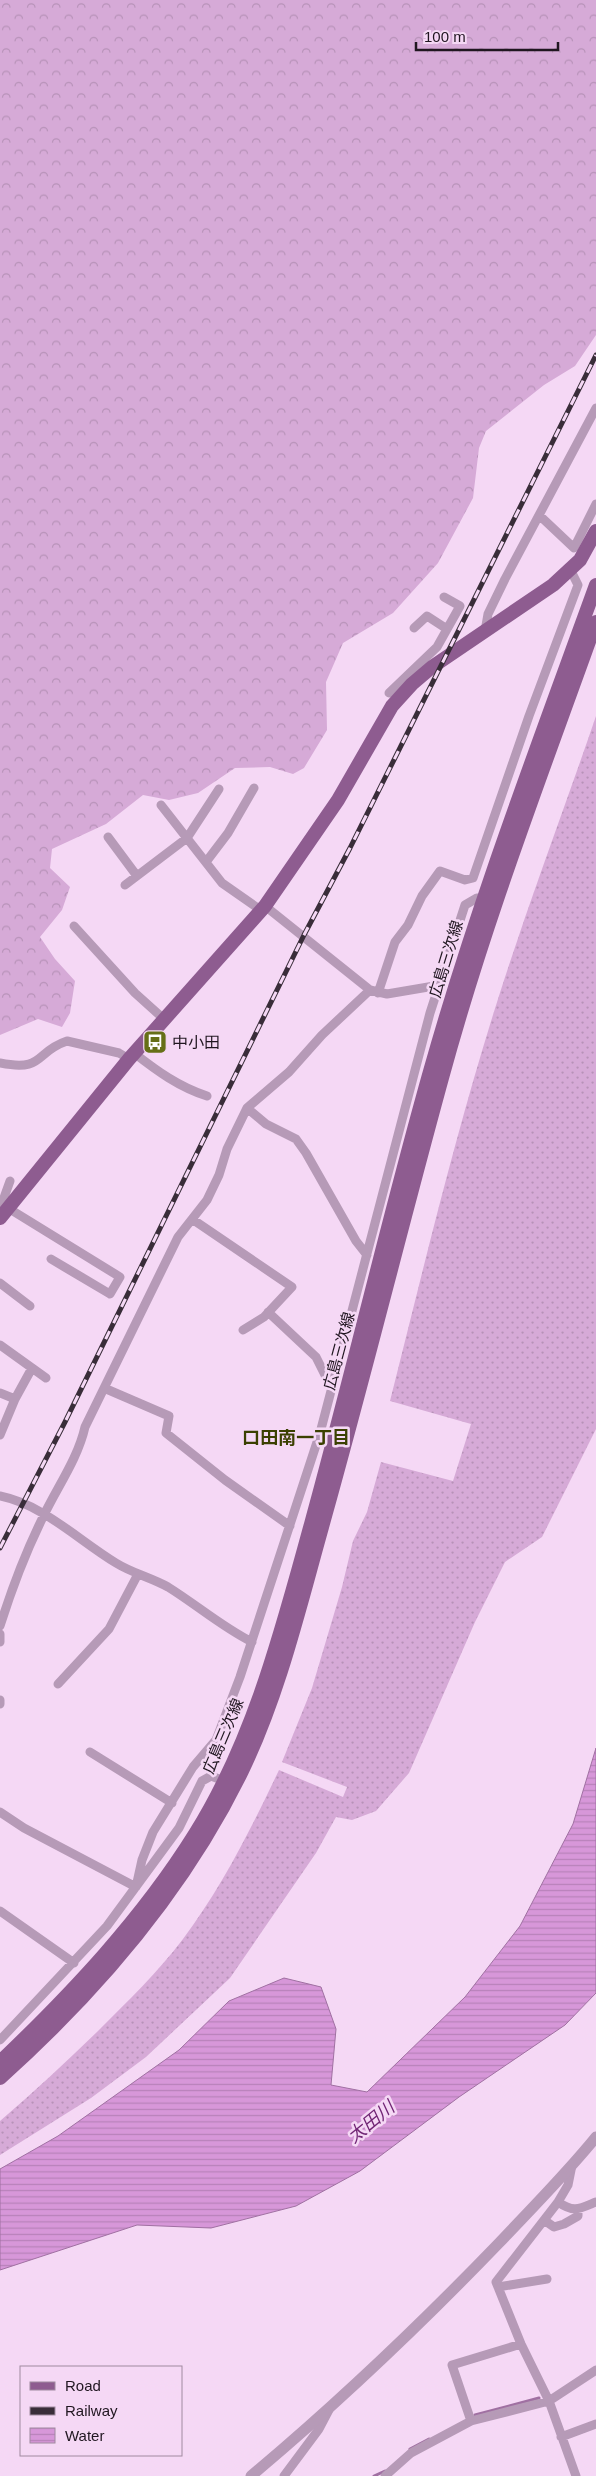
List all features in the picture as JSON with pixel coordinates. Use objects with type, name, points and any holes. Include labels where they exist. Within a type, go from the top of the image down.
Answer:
[{"type":"main road","points":[[3,1210],[132,1056],[264,908],[338,800],[392,706],[418,672],[485,631],[553,585],[580,560],[596,531]]},
{"type":"main road","name":"広島三次線","points":[[0,2078],[77,2003],[138,1933],[205,1839],[229,1782],[265,1681],[294,1586],[340,1419],[431,1068],[490,901],[596,585]]},
{"type":"main road","name":"広島三次線","points":[[490,901],[596,622]]},
{"type":"main road","name":"広島三次線","points":[[0,2062],[68,1994],[148,1900],[196,1833],[229,1782]]},
{"type":"street","points":[[485,631],[488,614],[596,408]]},
{"type":"street","points":[[539,515],[574,548],[596,504]]},
{"type":"street","points":[[0,1626],[13,1583],[44,1515],[82,1442],[85,1427],[178,1237],[207,1200],[219,1176],[227,1149],[247,1108],[289,1072],[322,1035],[374,991],[395,942],[408,925],[422,896],[440,870],[465,880],[473,878],[529,716],[578,585],[570,569]]},
{"type":"street","points":[[389,693],[418,672],[437,647],[460,606],[444,597]]},
{"type":"street","points":[[414,628],[427,616],[447,628]]},
{"type":"street","points":[[206,862],[228,834],[254,788]]},
{"type":"street","points":[[125,885],[187,838],[219,789]]},
{"type":"street","points":[[161,804],[222,883],[264,908],[374,991],[387,994],[440,985]]},
{"type":"street","points":[[108,837],[137,876]]},
{"type":"street","points":[[136,1887],[142,1860],[153,1832],[193,1767],[216,1740],[252,1642],[334,1382],[430,1014],[465,905],[477,898],[490,901]]},
{"type":"street","points":[[74,926],[135,993],[165,1020]]},
{"type":"street","points":[[0,1063],[28,1066],[36,1063],[59,1044],[67,1041],[132,1056],[180,1086],[207,1096]]},
{"type":"street","points":[[247,1108],[266,1124],[287,1133],[296,1140],[306,1153],[356,1241],[367,1254]]},
{"type":"street","points":[[10,1181],[3,1210],[120,1277],[110,1294],[51,1258]]},
{"type":"street","points":[[192,1219],[292,1287],[268,1312],[243,1330]]},
{"type":"street","points":[[0,1283],[30,1306]]},
{"type":"street","points":[[268,1312],[316,1357],[325,1375],[334,1382]]},
{"type":"street","points":[[0,1345],[46,1378]]},
{"type":"street","points":[[0,1435],[15,1399],[32,1368]]},
{"type":"street","points":[[104,1388],[169,1416],[166,1433],[226,1480],[290,1526]]},
{"type":"street","points":[[0,1393],[15,1399]]},
{"type":"street","points":[[0,1496],[23,1503],[44,1515],[117,1564],[166,1586],[236,1634],[252,1642]]},
{"type":"street","points":[[58,1684],[109,1629],[138,1574]]},
{"type":"street","points":[[0,1634],[0,1642]]},
{"type":"street","points":[[90,1752],[172,1803]]},
{"type":"street","points":[[0,2040],[107,1926],[179,1828],[202,1781],[210,1776],[229,1782]]},
{"type":"street","points":[[0,1812],[24,1828],[136,1887]]},
{"type":"street","points":[[0,1911],[74,1963]]},
{"type":"street","points":[[251,2476],[329,2408],[436,2308],[572,2165],[596,2137]]},
{"type":"street","points":[[572,2165],[568,2185],[558,2202],[496,2282],[520,2344],[549,2401],[576,2476]]},
{"type":"street","points":[[558,2202],[568,2209],[578,2210],[596,2202]]},
{"type":"street","points":[[544,2220],[554,2227],[578,2216],[578,2210]]},
{"type":"street","points":[[498,2287],[547,2280]]},
{"type":"street","points":[[471,2421],[452,2365],[520,2344]]},
{"type":"street","points":[[386,2476],[410,2452],[471,2421],[549,2401],[596,2370]]},
{"type":"street","points":[[284,2476],[319,2429],[329,2408]]},
{"type":"street","points":[[562,2437],[596,2424]]},
{"type":"green space","points":[[0,0],[596,0],[596,335],[575,366],[544,385],[486,431],[479,448],[473,498],[438,563],[393,613],[343,643],[326,682],[327,730],[304,768],[293,774],[270,767],[235,768],[198,793],[169,800],[143,795],[106,824],[52,849],[50,868],[70,887],[62,910],[40,937],[55,959],[75,981],[70,1013],[62,1027],[38,1019],[0,1035]]},
{"type":"green space","points":[[596,716],[596,1429],[542,1537],[505,1562],[475,1622],[409,1773],[376,1811],[352,1820],[336,1817],[316,1853],[230,1978],[146,2057],[91,2098],[0,2155],[0,2121],[98,2031],[153,1975],[183,1939],[211,1899],[235,1857],[279,1770],[343,1797],[347,1787],[282,1762],[312,1688],[342,1587],[353,1541],[367,1512],[381,1462],[453,1481],[471,1424],[390,1401],[441,1199],[498,999]]},
{"type":"water","name":"太田川","points":[[596,1748],[596,1993],[565,2025],[459,2097],[360,2171],[296,2206],[211,2228],[137,2225],[0,2270],[0,2169],[58,2136],[179,2050],[229,2001],[284,1978],[321,1987],[336,2029],[331,2085],[367,2092],[465,1997],[520,1926],[573,1824]]},
{"type":"waterway","points":[[475,2415],[539,2398]]},
{"type":"waterway","points":[[410,2449],[429,2439]]},
{"type":"waterway","points":[[374,2476],[385,2471]]},
{"type":"railway","points":[[0,1548],[65,1422],[304,935],[350,848],[596,355]]},
{"type":"place","name":"中小田","points":[[155,1042]]},
{"type":"district","name":"口田南一丁目","points":[[296,1438]]}]
